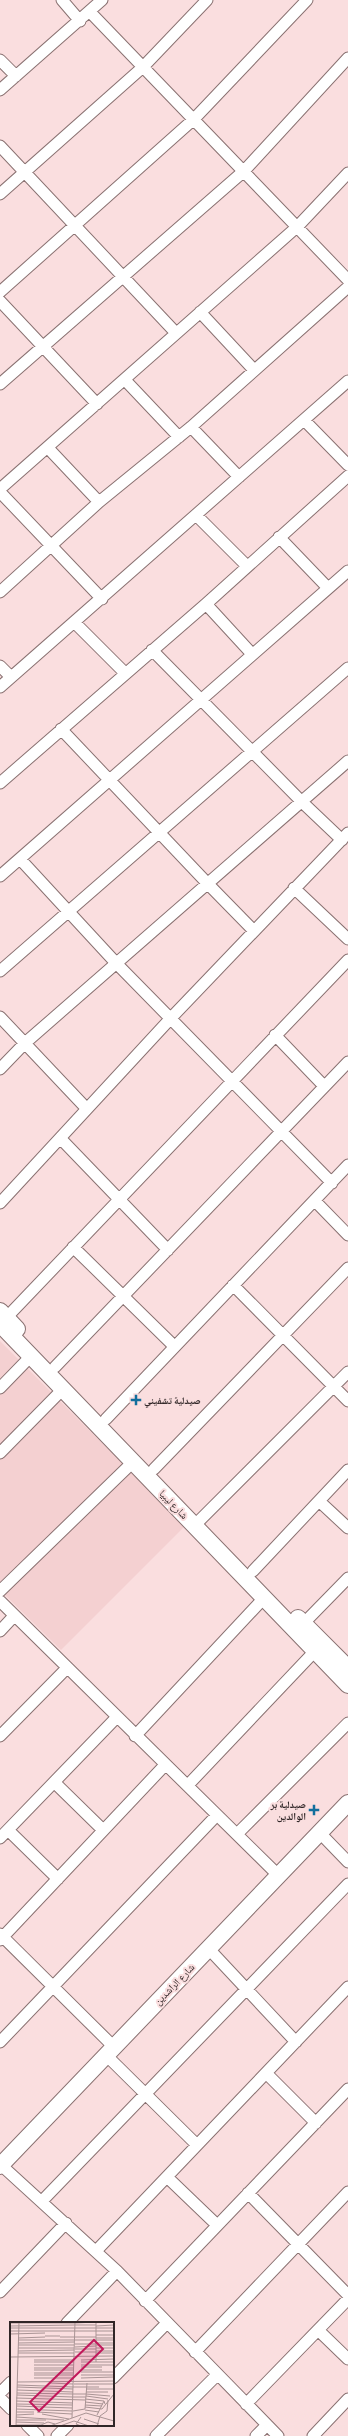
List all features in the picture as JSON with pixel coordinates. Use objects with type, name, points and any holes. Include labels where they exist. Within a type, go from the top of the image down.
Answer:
[{"type":"main road","name":"شارع ليبيا","points":[[2,1317],[32,1355],[63,1389],[133,1462],[198,1522]]},
{"type":"main road","name":"شارع ليبيا","points":[[2,1317],[55,1367],[154,1469],[198,1522],[233,1559],[264,1598],[348,1684]]},
{"type":"main road","name":"شارع ليبيا","points":[[233,1559],[253,1571],[348,1668]]},
{"type":"main road","name":"شارع الراشدين","points":[[0,2165],[348,1802]]},
{"type":"street","points":[[62,0],[80,21]]},
{"type":"street","points":[[0,90],[102,0]]},
{"type":"street","points":[[0,194],[143,67],[206,0]]},
{"type":"street","points":[[0,292],[194,119],[301,2]]},
{"type":"street","points":[[90,12],[298,226],[348,280]]},
{"type":"street","points":[[0,384],[244,171],[348,58]]},
{"type":"street","points":[[0,60],[16,76]]},
{"type":"street","points":[[0,146],[176,333]]},
{"type":"street","points":[[102,599],[0,491],[298,226],[348,172]]},
{"type":"street","points":[[0,592],[99,502],[191,427],[348,287]]},
{"type":"street","points":[[0,301],[97,404]]},
{"type":"street","points":[[200,312],[254,370]]},
{"type":"street","points":[[124,380],[179,437]]},
{"type":"street","points":[[0,687],[76,623],[239,476],[348,381]]},
{"type":"street","points":[[304,420],[348,465]]},
{"type":"street","points":[[191,427],[239,476]]},
{"type":"street","points":[[48,448],[99,502]]},
{"type":"street","points":[[0,782],[206,604],[348,476]]},
{"type":"street","points":[[196,515],[247,566]]},
{"type":"street","points":[[279,537],[328,588]]},
{"type":"street","points":[[0,876],[344,575],[348,587]]},
{"type":"street","points":[[206,604],[252,654]]},
{"type":"street","points":[[76,623],[125,673]]},
{"type":"street","points":[[0,1203],[61,1139],[171,1018],[345,836],[302,802],[152,650]]},
{"type":"street","points":[[0,666],[11,678]]},
{"type":"street","points":[[0,971],[348,668]]},
{"type":"street","points":[[61,729],[158,833],[254,930]]},
{"type":"street","points":[[0,1069],[25,1043],[116,962],[208,884],[348,761]]},
{"type":"street","points":[[20,859],[116,962],[332,1183]]},
{"type":"street","points":[[294,888],[348,939]]},
{"type":"street","points":[[2,1317],[73,1247],[348,960]]},
{"type":"street","points":[[0,1017],[87,1109]]},
{"type":"street","points":[[275,1035],[324,1086]]},
{"type":"street","points":[[55,1367],[124,1297],[348,1062]]},
{"type":"street","points":[[61,1139],[168,1250]]},
{"type":"street","points":[[106,1419],[348,1165]]},
{"type":"street","points":[[315,1201],[348,1235]]},
{"type":"street","points":[[73,1247],[174,1346]]},
{"type":"street","points":[[154,1469],[348,1268]]},
{"type":"street","points":[[233,1285],[348,1401]]},
{"type":"street","points":[[0,1388],[32,1355]]},
{"type":"street","points":[[198,1522],[348,1372]]},
{"type":"street","points":[[0,1453],[63,1389]]},
{"type":"street","points":[[0,1592],[133,1462]]},
{"type":"street","points":[[253,1571],[348,1470]]},
{"type":"street","points":[[319,1501],[348,1528]]},
{"type":"street","points":[[304,1623],[348,1578]]},
{"type":"street","points":[[135,1736],[264,1598]]},
{"type":"street","points":[[0,1601],[116,1718],[188,1785],[217,1816],[278,1875]]},
{"type":"street","points":[[0,1631],[14,1616]]},
{"type":"street","points":[[188,1785],[315,1651]]},
{"type":"street","points":[[0,1736],[67,1668]]},
{"type":"street","points":[[0,1838],[116,1718]]},
{"type":"street","points":[[237,1834],[348,1723]]},
{"type":"street","points":[[165,1765],[58,1879],[1,1937],[53,1986],[146,2095],[197,2145]]},
{"type":"street","points":[[54,1782],[104,1830]]},
{"type":"street","points":[[0,2042],[217,1816]]},
{"type":"street","points":[[8,1830],[58,1879]]},
{"type":"street","points":[[319,1832],[348,1862]]},
{"type":"street","points":[[42,2201],[146,2095],[348,1884]]},
{"type":"street","points":[[208,1948],[296,2042]]},
{"type":"street","points":[[96,2251],[348,1987]]},
{"type":"street","points":[[266,2073],[316,2123]]},
{"type":"street","points":[[146,2301],[217,2225],[347,2092]]},
{"type":"street","points":[[0,2165],[42,2201],[96,2251],[278,2436]]},
{"type":"street","points":[[167,2177],[217,2225]]},
{"type":"street","points":[[195,2352],[299,2245],[348,2192]]},
{"type":"street","points":[[248,2194],[348,2295]]},
{"type":"street","points":[[0,2292],[66,2224]]},
{"type":"street","points":[[68,2322],[116,2271]]},
{"type":"street","points":[[246,2404],[348,2299]]},
{"type":"street","points":[[114,2377],[167,2323]]},
{"type":"street","points":[[318,2330],[348,2360]]},
{"type":"street","points":[[156,2436],[217,2375]]},
{"type":"street","points":[[0,2394],[10,2383]]},
{"type":"street","points":[[0,2398],[10,2408]]},
{"type":"street","points":[[313,2436],[348,2399]]},
{"type":"street","points":[[256,2436],[267,2425]]},
{"type":"street","points":[[28,2426],[38,2436]]},
{"type":"street","points":[[57,2436],[67,2426]]},
{"type":"shaded area","points":[[0,1341],[185,1526],[61,1650],[0,1590]]},
{"type":"place","name":"صيدلية تشفيني","points":[[136,1400]]},
{"type":"place","name":"صيدلية بر الوالدين","points":[[314,1810]]}]
